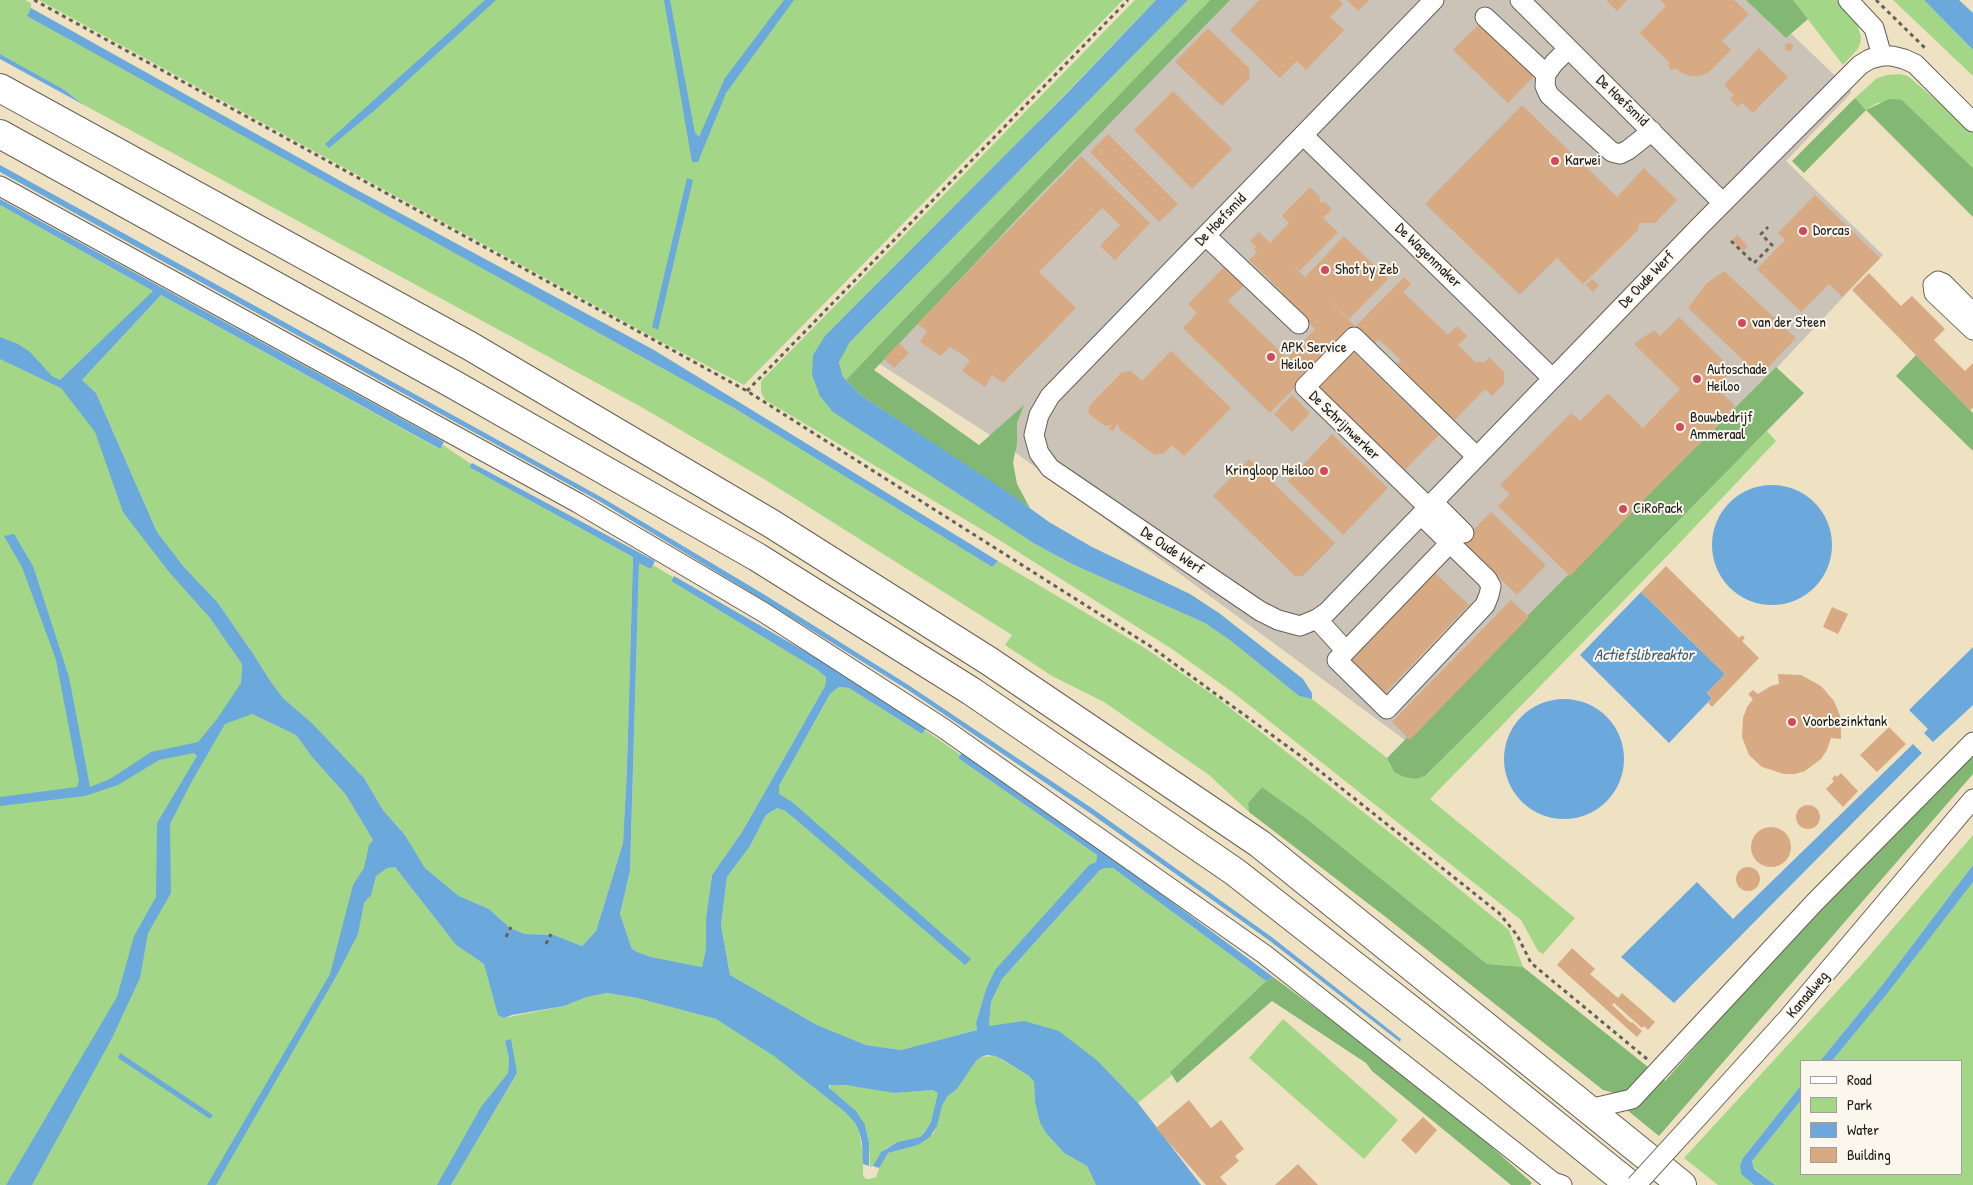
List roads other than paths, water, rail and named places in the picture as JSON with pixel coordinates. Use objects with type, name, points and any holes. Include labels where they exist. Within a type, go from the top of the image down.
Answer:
[{"type":"highway","points":[[0,88],[470,346],[772,524],[989,661],[1260,844],[1682,1185]]},
{"type":"highway","points":[[0,134],[462,388],[757,557],[971,692],[1235,872],[1490,1072],[1630,1185]]},
{"type":"street","name":"De Hoefsmid","points":[[1039,453],[1034,435],[1039,415],[1050,396],[1434,0]]},
{"type":"street","name":"De Hoefsmid","points":[[1520,0],[1723,203]]},
{"type":"street","points":[[1848,0],[1874,28],[1882,56],[1898,57],[1914,64],[1973,122]]},
{"type":"street","points":[[1485,17],[1546,74]]},
{"type":"street","points":[[1568,49],[1546,74],[1545,86],[1549,95],[1612,152],[1620,154],[1628,150],[1652,131]]},
{"type":"street","name":"De Oude Werf","points":[[1039,453],[1050,468],[1260,611],[1278,620],[1300,626],[1317,619],[1328,612],[1476,456],[1860,65],[1870,59],[1882,56]]},
{"type":"street","name":"De Wagenmaker","points":[[1303,135],[1552,378]]},
{"type":"street","points":[[0,186],[570,499],[771,617],[943,728],[1264,954],[1555,1184]]},
{"type":"street","points":[[1206,236],[1299,324]]},
{"type":"street","points":[[1973,313],[1943,283],[1938,281],[1933,284],[1934,293],[1973,330]]},
{"type":"street","name":"De Schrijnwerker","points":[[1427,508],[1305,387],[1354,337],[1476,456]]},
{"type":"street","points":[[1427,508],[1457,538],[1491,586],[1485,605],[1387,709],[1337,660],[1457,538]]},
{"type":"street","points":[[1317,619],[1346,651]]},
{"type":"street","points":[[1588,1109],[1632,1099],[1814,902],[1973,742]]},
{"type":"street","name":"Kanaalweg","points":[[1636,1185],[1787,1020],[1973,799]]},
{"type":"water","points":[[485,0],[496,0],[375,110],[329,148],[325,144]]},
{"type":"water","points":[[664,0],[670,0],[695,133],[699,137],[725,78],[784,0],[794,0],[726,93],[698,162],[692,162]]},
{"type":"water","points":[[1156,0],[1188,0],[850,342],[839,362],[843,377],[862,396],[1009,493],[1049,522],[1092,547],[1190,594],[1219,613],[1303,679],[1312,693],[1312,699],[1299,696],[1231,641],[1205,623],[1074,565],[1035,544],[833,412],[820,396],[812,375],[813,355],[825,336],[1068,92]]},
{"type":"water","points":[[1924,0],[1959,0],[1973,13],[1973,50]]},
{"type":"water","points":[[31,8],[344,183],[654,350],[998,561],[992,567],[734,408],[27,16]]},
{"type":"water","points":[[0,54],[63,89],[84,105],[0,59]]},
{"type":"water","points":[[0,165],[601,497],[765,595],[910,686],[1093,809],[1273,938],[1401,1039],[1400,1042],[1270,941],[1090,813],[908,690],[599,501],[0,172]]},
{"type":"water","points":[[687,178],[693,180],[658,330],[652,327]]},
{"type":"water","points":[[0,199],[444,442],[440,449],[161,295],[82,380],[96,393],[157,532],[184,567],[218,603],[283,698],[312,723],[364,778],[383,810],[405,835],[425,868],[459,896],[489,909],[510,928],[525,934],[554,935],[582,946],[596,931],[623,843],[627,767],[633,557],[469,467],[472,463],[655,561],[651,569],[639,563],[630,871],[620,914],[632,949],[651,957],[702,967],[706,949],[706,918],[712,875],[742,832],[825,686],[826,677],[816,669],[671,581],[674,576],[834,668],[926,728],[922,734],[849,688],[839,687],[830,694],[779,786],[779,794],[791,801],[971,959],[965,965],[794,818],[777,808],[766,815],[750,846],[727,877],[721,925],[730,975],[817,1025],[866,1045],[901,1050],[977,1030],[976,1023],[986,989],[995,970],[1089,865],[1096,862],[1097,855],[958,758],[962,753],[1106,853],[1273,977],[1266,981],[1113,868],[1106,868],[1100,870],[1002,979],[991,1002],[989,1026],[1024,1021],[1059,1031],[1099,1062],[1138,1103],[1201,1185],[1096,1185],[1087,1166],[1064,1153],[1046,1133],[1040,1123],[1035,1102],[1034,1082],[1029,1076],[995,1056],[987,1055],[976,1061],[957,1089],[947,1097],[942,1106],[937,1126],[930,1137],[918,1145],[888,1153],[879,1168],[873,1166],[881,1152],[898,1142],[920,1137],[925,1132],[931,1122],[938,1093],[933,1090],[895,1093],[845,1085],[829,1085],[829,1088],[856,1111],[865,1125],[869,1143],[869,1166],[863,1164],[862,1143],[859,1131],[855,1123],[845,1112],[774,1056],[716,1019],[637,998],[607,993],[587,997],[564,1006],[504,1018],[498,1015],[484,964],[456,945],[395,867],[387,868],[376,876],[371,895],[364,903],[358,934],[338,973],[216,1185],[207,1185],[330,974],[353,885],[364,868],[369,845],[373,840],[346,795],[312,757],[296,735],[252,714],[225,724],[170,824],[171,893],[148,933],[140,978],[112,1038],[32,1185],[6,1185],[117,997],[134,936],[156,897],[157,823],[197,756],[194,753],[159,760],[118,785],[85,796],[0,806],[0,797],[77,787],[79,781],[56,660],[22,567],[4,536],[14,534],[33,566],[69,677],[90,787],[110,779],[151,752],[198,742],[217,719],[241,683],[242,664],[210,618],[169,572],[123,512],[95,432],[61,388],[0,359],[0,337],[18,344],[30,352],[52,376],[60,380],[153,291],[0,205]]},
{"type":"water","points":[[1772,485],[1784,486],[1795,490],[1805,495],[1814,503],[1822,512],[1827,522],[1831,533],[1831,557],[1827,568],[1822,578],[1814,587],[1805,595],[1795,600],[1784,604],[1772,605],[1760,604],[1749,600],[1739,595],[1730,587],[1722,578],[1717,568],[1713,557],[1712,545],[1713,533],[1717,522],[1722,512],[1730,503],[1739,495],[1749,490],[1760,486]]},
{"type":"water","name":"Actiefslibreaktor","points":[[1641,592],[1725,674],[1707,693],[1712,698],[1669,743],[1580,655]]},
{"type":"water","points":[[1973,647],[1973,705],[1933,742],[1924,733],[1928,729],[1909,710]]},
{"type":"water","points":[[1564,699],[1576,700],[1587,704],[1597,709],[1606,717],[1614,726],[1619,736],[1623,747],[1623,771],[1619,782],[1614,792],[1606,801],[1597,809],[1587,814],[1576,818],[1564,819],[1552,818],[1541,814],[1531,809],[1522,801],[1514,792],[1509,782],[1505,771],[1504,759],[1505,747],[1509,736],[1514,726],[1522,717],[1531,709],[1541,704],[1552,700]]},
{"type":"water","points":[[1913,744],[1922,753],[1674,1003],[1621,957],[1697,882],[1733,919]]},
{"type":"water","points":[[1973,865],[1973,882],[1889,991],[1833,1060],[1821,1060],[1883,984]]},
{"type":"water","points":[[511,1039],[517,1073],[451,1185],[437,1185],[481,1107],[508,1073],[509,1059],[505,1041]]},
{"type":"water","points":[[120,1053],[213,1115],[210,1119],[118,1058]]},
{"type":"water","points":[[1800,1087],[1800,1101],[1752,1161],[1754,1169],[1775,1185],[1754,1185],[1741,1174],[1740,1165],[1743,1158]]},
{"type":"place","name":"Karwei","points":[[1555,161]]},
{"type":"place","name":"Dorcas","points":[[1803,231]]},
{"type":"place","name":"Shot by Zeb","points":[[1325,270]]},
{"type":"place","name":"van der Steen","points":[[1742,323]]},
{"type":"place","name":"APK Service Heiloo","points":[[1271,357]]},
{"type":"place","name":"Autoschade Heiloo","points":[[1697,379]]},
{"type":"place","name":"Bouwbedrijf Ammeraal","points":[[1680,427]]},
{"type":"place","name":"Kringloop Heiloo","points":[[1324,471]]},
{"type":"place","name":"CiRoPack","points":[[1623,509]]},
{"type":"place","name":"Voorbezinktank","points":[[1792,722]]}]
